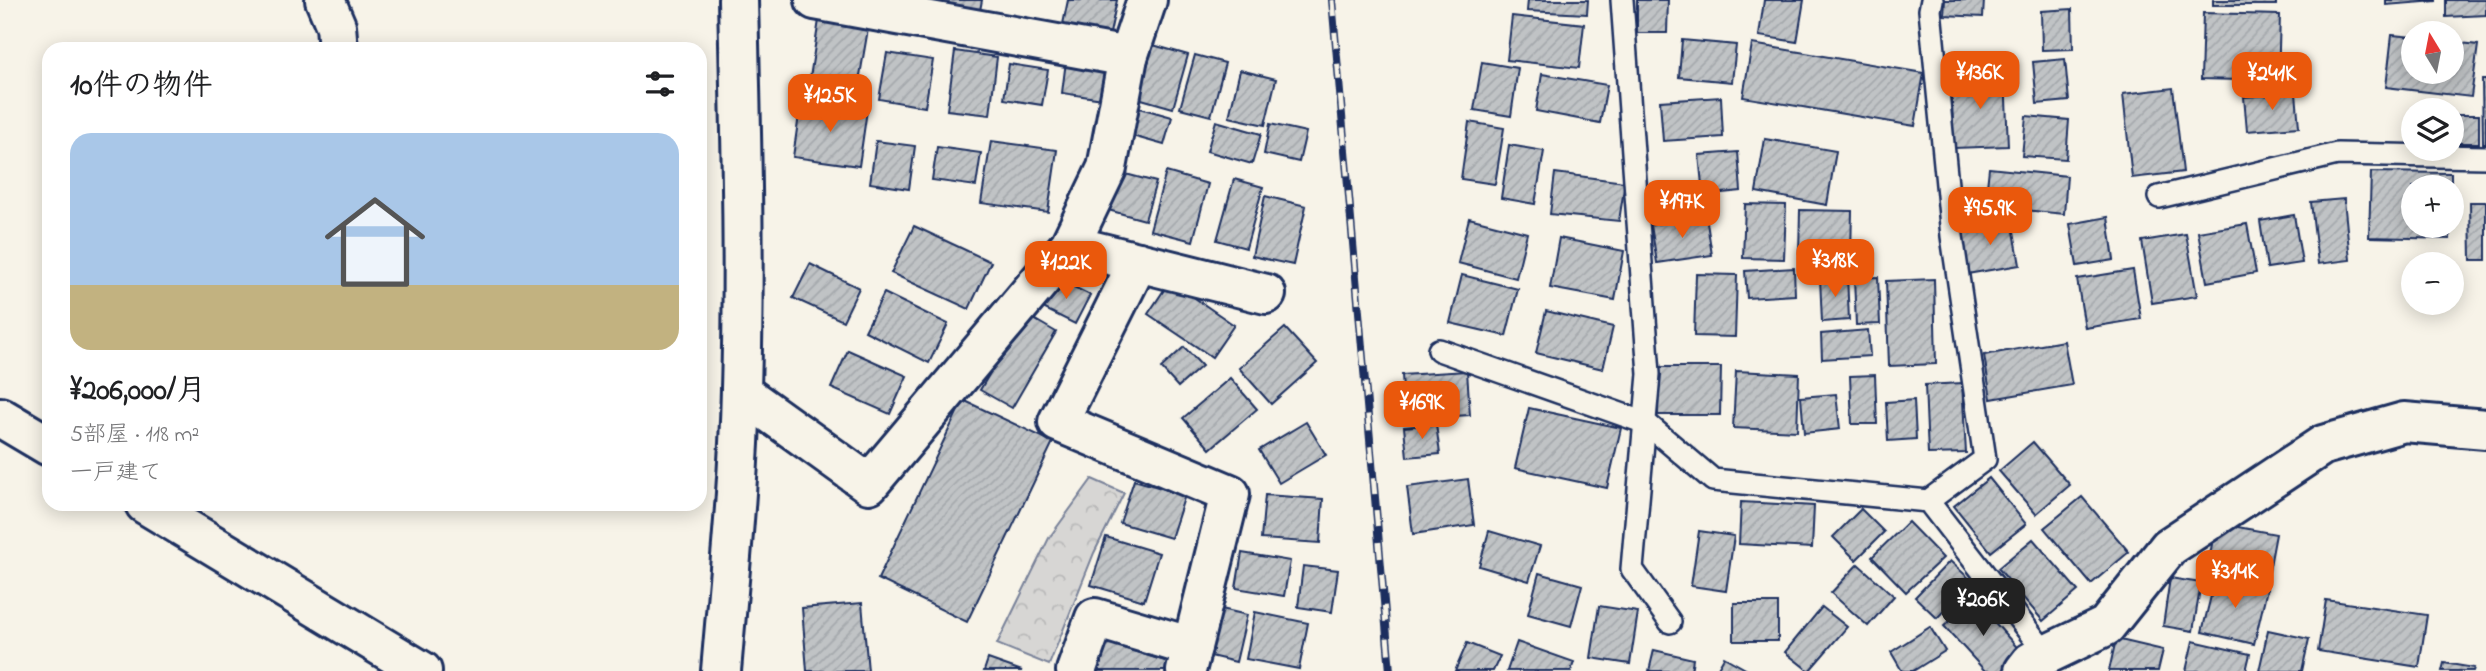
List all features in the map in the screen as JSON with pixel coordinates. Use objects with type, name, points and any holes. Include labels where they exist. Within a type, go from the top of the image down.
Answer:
[{"type":"street","points":[[325,0],[336,26],[337,42]]},
{"type":"street","points":[[721,671],[732,552],[741,391],[744,242],[738,0]]},
{"type":"street","points":[[815,0],[1128,57]]},
{"type":"street","points":[[741,391],[869,484],[1070,245],[1107,168],[1128,57],[1147,0]]},
{"type":"street","points":[[1070,245],[1266,294]]},
{"type":"street","points":[[1076,671],[1095,618],[1189,659],[1230,494],[1058,422],[1138,262]]},
{"type":"street","points":[[0,417],[42,442]]},
{"type":"street","points":[[2034,665],[2106,626],[2169,547],[2323,444],[2404,422],[2486,429]]},
{"type":"street","points":[[157,511],[422,671]]},
{"type":"lane","points":[[1622,0],[1649,374],[1632,569],[1670,622]]},
{"type":"lane","points":[[1439,350],[1646,423],[1713,480],[1928,501],[1985,459],[1952,236],[1930,10],[1932,0]]},
{"type":"lane","points":[[2159,197],[2337,154],[2486,157]]},
{"type":"lane","points":[[1928,501],[2034,665]]},
{"type":"green space","points":[[1092,479],[1124,493],[1094,553],[1049,665],[997,644],[1049,538]]},
{"type":"building","points":[[928,0],[982,0],[979,16],[927,7]]},
{"type":"building","points":[[1068,0],[1117,0],[1109,38],[1062,29]]},
{"type":"building","points":[[1528,0],[1588,0],[1587,14],[1527,11]]},
{"type":"building","points":[[1637,0],[1668,0],[1667,33],[1637,33]]},
{"type":"building","points":[[1764,0],[1804,0],[1797,42],[1759,36]]},
{"type":"building","points":[[1945,0],[1984,0],[1983,17],[1944,15]]},
{"type":"building","points":[[2213,0],[2276,0],[2276,5],[2213,5]]},
{"type":"building","points":[[2386,0],[2436,0],[2436,1],[2386,5]]},
{"type":"building","points":[[2446,0],[2486,0],[2486,15],[2446,17]]},
{"type":"building","points":[[2072,9],[2073,49],[2042,50],[2041,11]]},
{"type":"building","points":[[2203,13],[2280,15],[2278,81],[2201,79]]},
{"type":"building","points":[[1512,16],[1584,24],[1579,68],[1507,60]]},
{"type":"building","points":[[819,20],[868,29],[857,93],[809,84]]},
{"type":"building","points":[[2392,35],[2401,36],[2401,84],[2464,84],[2464,43],[2478,45],[2471,97],[2386,87]]},
{"type":"building","points":[[1682,40],[1736,45],[1732,82],[1679,77]]},
{"type":"building","points":[[1752,44],[1924,73],[1915,126],[1743,97]]},
{"type":"building","points":[[1153,45],[1188,55],[1173,108],[1138,98]]},
{"type":"building","points":[[955,51],[997,57],[990,115],[947,110]]},
{"type":"building","points":[[887,53],[933,60],[925,107],[879,99]]},
{"type":"building","points":[[1195,55],[1225,63],[1211,116],[1180,108]]},
{"type":"building","points":[[2065,59],[2069,101],[2037,104],[2033,62]]},
{"type":"building","points":[[1066,61],[1108,67],[1103,99],[1062,93]]},
{"type":"building","points":[[1482,62],[1518,68],[1511,116],[1474,110]]},
{"type":"building","points":[[1009,64],[1048,70],[1042,105],[1004,99]]},
{"type":"building","points":[[1240,70],[1276,79],[1265,125],[1229,117]]},
{"type":"building","points":[[1542,74],[1607,85],[1600,123],[1536,111]]},
{"type":"building","points":[[2005,75],[2008,146],[1954,148],[1951,77]]},
{"type":"building","points":[[2482,80],[2486,80],[2486,143],[2483,143]]},
{"type":"building","points":[[2173,88],[2183,172],[2132,178],[2123,94]]},
{"type":"building","points":[[2296,93],[2299,127],[2247,131],[2244,97]]},
{"type":"building","points":[[1721,97],[1723,137],[1663,141],[1660,101]]},
{"type":"building","points":[[801,101],[867,110],[859,166],[793,157]]},
{"type":"building","points":[[1140,108],[1172,117],[1164,145],[1132,136]]},
{"type":"building","points":[[2464,115],[2479,115],[2479,143],[2464,143]]},
{"type":"building","points":[[2026,116],[2069,120],[2066,159],[2022,156]]},
{"type":"building","points":[[1216,121],[1261,134],[1252,164],[1207,151]]},
{"type":"building","points":[[1469,122],[1504,128],[1495,184],[1461,179]]},
{"type":"building","points":[[1270,124],[1306,132],[1299,162],[1264,154]]},
{"type":"building","points":[[1765,139],[1836,151],[1827,205],[1756,192]]},
{"type":"building","points":[[876,141],[915,146],[909,189],[870,183]]},
{"type":"building","points":[[991,141],[1057,150],[1048,212],[981,203]]},
{"type":"building","points":[[1509,145],[1544,151],[1535,204],[1501,198]]},
{"type":"building","points":[[937,147],[981,153],[976,186],[932,180]]},
{"type":"building","points":[[1738,152],[1741,191],[1703,195],[1699,155]]},
{"type":"building","points":[[1989,168],[2067,176],[2064,214],[1985,206]]},
{"type":"building","points":[[1118,172],[1156,182],[1145,220],[1108,210]]},
{"type":"building","points":[[1166,172],[1208,184],[1193,241],[1150,230]]},
{"type":"building","points":[[2371,172],[2451,173],[2401,175],[2401,238],[2369,237]]},
{"type":"building","points":[[1555,173],[1625,182],[1619,221],[1550,214]]},
{"type":"building","points":[[1234,179],[1263,187],[1246,248],[1217,240]]},
{"type":"building","points":[[1265,196],[1306,206],[1293,265],[1252,256]]},
{"type":"building","points":[[2344,199],[2350,260],[2318,264],[2311,202]]},
{"type":"building","points":[[2470,202],[2486,202],[2486,260],[2471,260]]},
{"type":"building","points":[[1745,204],[1786,205],[1784,259],[1743,258]]},
{"type":"building","points":[[1800,210],[1852,211],[1851,254],[1799,253]]},
{"type":"building","points":[[2294,215],[2302,263],[2267,268],[2260,221]]},
{"type":"building","points":[[1706,216],[1712,255],[1657,263],[1651,225]]},
{"type":"building","points":[[2108,217],[2114,260],[2077,266],[2070,224]]},
{"type":"building","points":[[1469,218],[1527,233],[1516,278],[1458,263]]},
{"type":"building","points":[[2012,220],[2020,265],[1967,274],[1959,229]]},
{"type":"building","points":[[2247,224],[2256,273],[2207,282],[2198,232]]},
{"type":"building","points":[[914,226],[991,262],[969,309],[891,273]]},
{"type":"building","points":[[2186,234],[2197,296],[2152,303],[2142,241]]},
{"type":"building","points":[[1559,238],[1624,251],[1615,300],[1550,288]]},
{"type":"building","points":[[810,264],[859,288],[843,321],[793,298]]},
{"type":"building","points":[[1794,268],[1795,295],[1747,298],[1745,271]]},
{"type":"building","points":[[2133,270],[2141,319],[2085,328],[2077,279]]},
{"type":"building","points":[[1696,274],[1737,275],[1735,337],[1694,336]]},
{"type":"building","points":[[1462,275],[1518,289],[1506,336],[1450,323]]},
{"type":"building","points":[[1847,276],[1849,320],[1822,322],[1820,278]]},
{"type":"building","points":[[1878,277],[1880,324],[1856,325],[1854,278]]},
{"type":"building","points":[[1056,278],[1090,295],[1075,324],[1041,307]]},
{"type":"building","points":[[1934,279],[1936,364],[1889,366],[1886,281]]},
{"type":"building","points":[[1170,281],[1234,325],[1212,357],[1148,314]]},
{"type":"building","points":[[884,293],[948,324],[929,363],[865,331]]},
{"type":"building","points":[[1546,311],[1613,327],[1603,369],[1536,353]]},
{"type":"building","points":[[1025,314],[1056,332],[1012,408],[980,390]]},
{"type":"building","points":[[1285,328],[1317,363],[1271,404],[1239,368]]},
{"type":"building","points":[[1868,330],[1870,356],[1822,359],[1821,334]]},
{"type":"building","points":[[2064,341],[2072,385],[1991,399],[1984,355]]},
{"type":"building","points":[[1184,347],[1202,366],[1178,387],[1161,368]]},
{"type":"building","points":[[848,350],[907,376],[890,414],[831,388]]},
{"type":"building","points":[[1659,367],[1721,367],[1720,415],[1658,415]]},
{"type":"building","points":[[1467,371],[1470,415],[1405,419],[1402,375]]},
{"type":"building","points":[[1736,371],[1799,374],[1797,431],[1733,428]]},
{"type":"building","points":[[1875,375],[1877,424],[1852,424],[1850,376]]},
{"type":"building","points":[[1230,378],[1257,409],[1210,449],[1183,418]]},
{"type":"building","points":[[1962,383],[1966,453],[1928,454],[1925,385]]},
{"type":"building","points":[[1836,394],[1840,429],[1804,433],[1801,397]]},
{"type":"building","points":[[963,400],[1053,442],[967,622],[878,579]]},
{"type":"building","points":[[1914,400],[1916,439],[1888,441],[1886,402]]},
{"type":"building","points":[[1529,408],[1621,428],[1607,488],[1515,468]]},
{"type":"building","points":[[1306,422],[1326,455],[1279,483],[1259,450]]},
{"type":"building","points":[[1436,424],[1440,454],[1407,457],[1404,427]]},
{"type":"building","points":[[2033,442],[2070,485],[2036,514],[1999,471]]},
{"type":"building","points":[[1989,478],[2026,524],[1991,552],[1954,506]]},
{"type":"building","points":[[1468,479],[1474,525],[1413,534],[1407,487]]},
{"type":"building","points":[[1134,480],[1185,495],[1171,538],[1120,523]]},
{"type":"building","points":[[1265,495],[1323,499],[1320,543],[1261,539]]},
{"type":"building","points":[[2082,497],[2129,552],[2091,584],[2044,528]]},
{"type":"building","points":[[1741,502],[1814,506],[1812,548],[1739,544]]},
{"type":"building","points":[[1861,509],[1884,532],[1856,560],[1833,537]]},
{"type":"building","points":[[1908,522],[1943,558],[1906,592],[1872,557]]},
{"type":"building","points":[[2216,523],[2276,534],[2269,571],[2209,560]]},
{"type":"building","points":[[1489,531],[1540,546],[1529,581],[1479,566]]},
{"type":"building","points":[[1699,531],[1734,536],[1726,591],[1691,586]]},
{"type":"building","points":[[1106,537],[1159,553],[1144,601],[1091,585]]},
{"type":"building","points":[[2033,539],[2078,591],[2043,621],[1998,568]]},
{"type":"building","points":[[1242,553],[1290,561],[1284,596],[1236,588]]},
{"type":"building","points":[[1950,561],[1972,581],[1937,618],[1915,597]]},
{"type":"building","points":[[1858,564],[1894,596],[1868,626],[1831,593]]},
{"type":"building","points":[[1303,566],[1338,570],[1332,612],[1298,607]]},
{"type":"building","points":[[1539,573],[1582,585],[1571,626],[1528,614]]},
{"type":"building","points":[[2216,576],[2267,589],[2254,644],[2202,632]]},
{"type":"building","points":[[2170,578],[2201,583],[2193,631],[2163,626]]},
{"type":"building","points":[[1974,599],[2022,653],[2002,671],[1985,671],[1944,626]]},
{"type":"building","points":[[2326,600],[2427,615],[2419,667],[2318,651]]},
{"type":"building","points":[[862,603],[868,671],[807,671],[802,608]]},
{"type":"building","points":[[1734,603],[1778,603],[1778,641],[1734,641]]},
{"type":"building","points":[[1599,606],[1638,612],[1630,664],[1591,658]]},
{"type":"building","points":[[1213,607],[1247,615],[1236,662],[1202,654]]},
{"type":"building","points":[[1822,607],[1847,627],[1809,671],[1785,652]]},
{"type":"building","points":[[1255,612],[1308,623],[1299,669],[1246,659]]},
{"type":"building","points":[[1930,627],[1945,651],[1913,671],[1902,671],[1891,652]]},
{"type":"building","points":[[2268,630],[2309,639],[2302,671],[2259,671]]},
{"type":"building","points":[[2116,639],[2163,650],[2158,671],[2109,671]]},
{"type":"building","points":[[2193,641],[2250,654],[2246,671],[2186,671]]},
{"type":"building","points":[[1105,642],[1168,662],[1165,671],[1095,671]]},
{"type":"building","points":[[1517,642],[1574,662],[1571,671],[1507,671]]},
{"type":"building","points":[[1467,643],[1500,656],[1493,671],[1455,671]]},
{"type":"building","points":[[1654,650],[1693,659],[1691,671],[1649,671]]},
{"type":"building","points":[[1724,657],[1749,671],[1716,671]]},
{"type":"building","points":[[988,659],[1022,671],[984,671]]},
{"type":"building","points":[[2444,663],[2474,668],[2473,671],[2442,671]]},
{"type":"railway","points":[[1332,0],[1390,671]]}]
